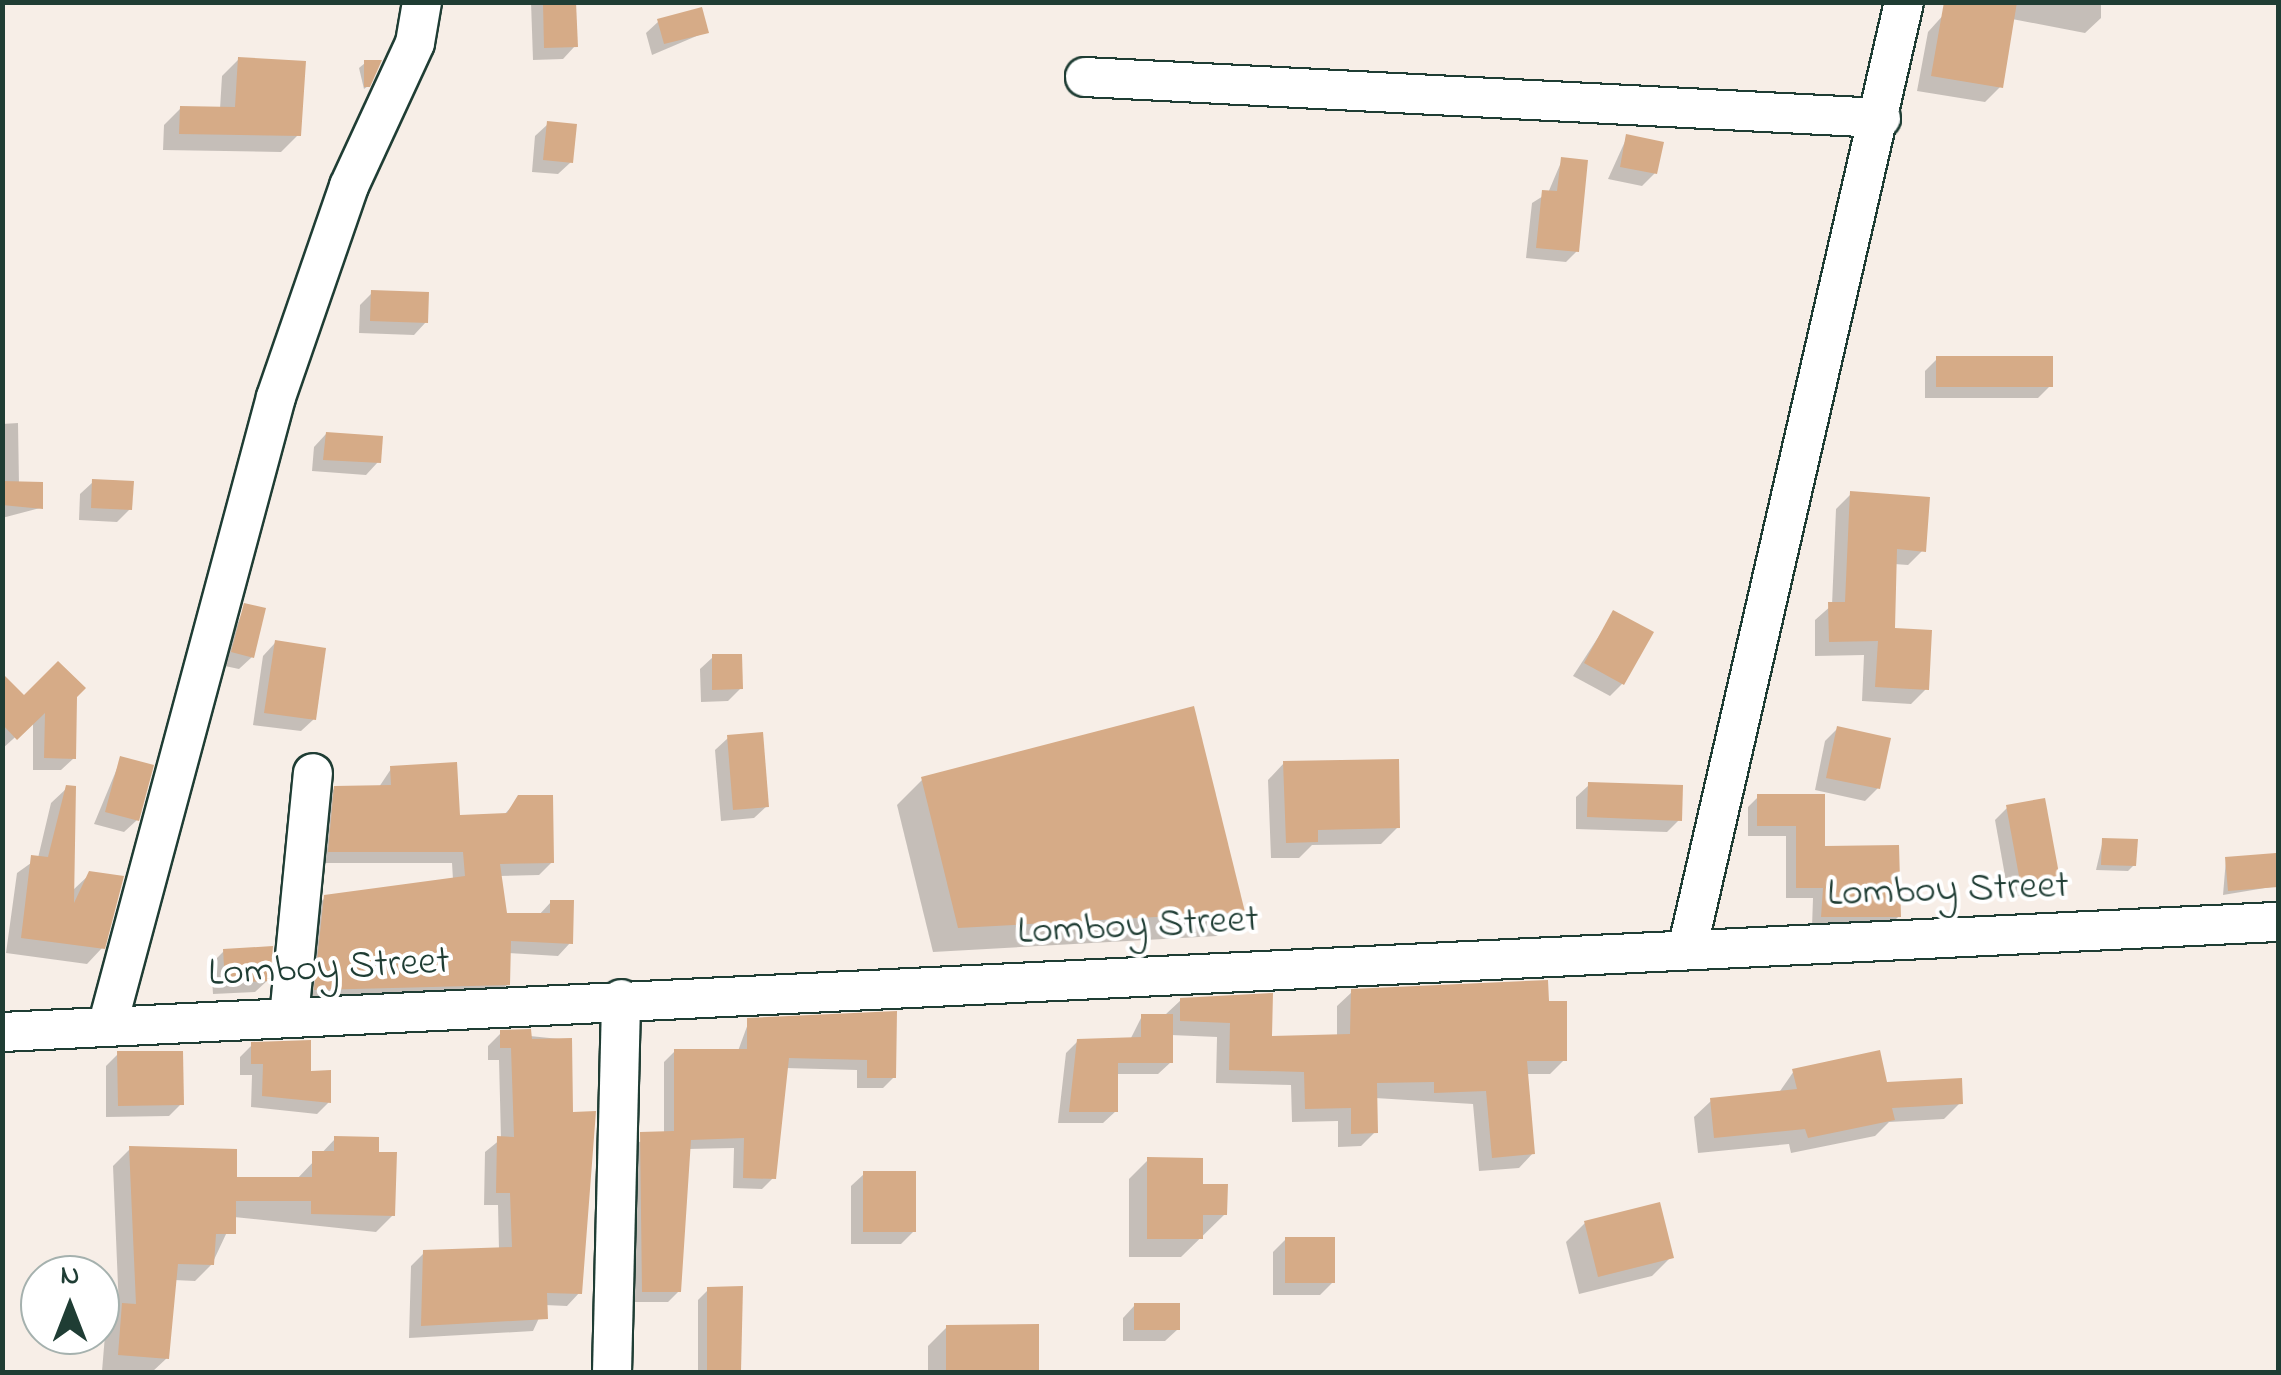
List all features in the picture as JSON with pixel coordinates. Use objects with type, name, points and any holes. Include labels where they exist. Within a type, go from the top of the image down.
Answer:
[{"type":"street","points":[[107,1027],[276,397],[349,186],[415,43],[422,2]]},
{"type":"street","points":[[1688,946],[1882,118],[1904,2]]},
{"type":"street","points":[[1085,77],[1882,118]]},
{"type":"street","points":[[289,1016],[313,773]]},
{"type":"street","name":"Lomboy Street","points":[[2,1032],[1688,946],[2278,922]]},
{"type":"street","points":[[612,1372],[620,998]]},
{"type":"building","points":[[543,2],[576,2],[578,47],[544,48]]},
{"type":"building","points":[[1944,2],[2017,2],[2003,88],[1931,76]]},
{"type":"building","points":[[702,7],[709,33],[664,44],[657,19]]},
{"type":"building","points":[[238,57],[306,61],[301,136],[179,134],[180,106],[235,107]]},
{"type":"building","points":[[364,60],[382,60],[370,87],[364,87]]},
{"type":"building","points":[[547,121],[577,124],[573,163],[543,160]]},
{"type":"building","points":[[1626,134],[1664,142],[1657,174],[1620,167]]},
{"type":"building","points":[[1561,157],[1588,160],[1579,252],[1536,248],[1542,190],[1557,191]]},
{"type":"building","points":[[371,290],[429,292],[428,323],[370,321]]},
{"type":"building","points":[[1936,356],[2053,356],[2053,387],[1936,387]]},
{"type":"building","points":[[326,432],[383,436],[381,463],[323,460]]},
{"type":"building","points":[[92,479],[134,481],[132,510],[91,508]]},
{"type":"building","points":[[2,481],[43,482],[43,509],[2,505]]},
{"type":"building","points":[[1850,491],[1930,497],[1926,552],[1897,549],[1895,628],[1932,630],[1929,690],[1875,687],[1878,641],[1829,642],[1828,602],[1845,602]]},
{"type":"building","points":[[244,603],[266,608],[254,658],[231,652]]},
{"type":"building","points":[[1613,610],[1654,632],[1624,685],[1584,663]]},
{"type":"building","points":[[275,640],[326,648],[316,720],[264,713]]},
{"type":"building","points":[[712,654],[742,654],[743,689],[712,690]]},
{"type":"building","points":[[58,661],[86,688],[77,697],[76,759],[44,758],[45,713],[17,740],[2,724],[2,673],[24,695]]},
{"type":"building","points":[[1194,706],[1245,912],[958,928],[921,777]]},
{"type":"building","points":[[1837,726],[1891,738],[1880,789],[1826,778]]},
{"type":"building","points":[[763,732],[769,807],[733,810],[727,735]]},
{"type":"building","points":[[120,756],[154,765],[139,821],[105,812]]},
{"type":"building","points":[[1399,759],[1400,828],[1318,830],[1318,842],[1286,843],[1283,761]]},
{"type":"building","points":[[457,762],[460,815],[507,813],[518,795],[553,795],[554,863],[500,864],[507,913],[550,913],[550,900],[574,900],[573,944],[511,941],[510,985],[314,990],[324,895],[465,876],[463,852],[328,852],[334,786],[391,785],[390,766]]},
{"type":"building","points":[[1588,782],[1683,785],[1682,821],[1587,817]]},
{"type":"building","points":[[66,785],[76,786],[74,903],[89,871],[124,876],[105,949],[21,938],[31,855],[48,857]]},
{"type":"building","points":[[1757,794],[1825,794],[1825,846],[1899,845],[1901,917],[1821,917],[1823,888],[1796,888],[1796,826],[1757,826]]},
{"type":"building","points":[[2045,798],[2060,879],[2021,887],[2006,805]]},
{"type":"building","points":[[2102,838],[2138,839],[2136,866],[2101,865]]},
{"type":"building","points":[[2276,853],[2278,887],[2228,891],[2225,857]]},
{"type":"building","points":[[273,946],[270,981],[225,983],[223,949]]},
{"type":"building","points":[[1548,980],[1549,1001],[1567,1001],[1567,1061],[1527,1061],[1535,1154],[1492,1158],[1486,1091],[1434,1093],[1434,1082],[1377,1083],[1378,1133],[1351,1134],[1351,1108],[1305,1109],[1304,1072],[1229,1070],[1230,1023],[1180,1021],[1180,998],[1273,993],[1272,1036],[1350,1034],[1351,989]]},
{"type":"building","points":[[897,1011],[896,1078],[867,1078],[867,1060],[789,1058],[776,1179],[743,1178],[744,1138],[691,1140],[681,1292],[642,1292],[640,1132],[674,1131],[674,1049],[747,1049],[747,1018]]},
{"type":"building","points":[[1141,1014],[1173,1014],[1173,1063],[1118,1063],[1118,1112],[1069,1112],[1077,1039],[1141,1037]]},
{"type":"building","points":[[531,1029],[532,1039],[572,1038],[573,1112],[596,1111],[582,1294],[547,1293],[548,1319],[421,1326],[423,1250],[512,1247],[510,1193],[496,1193],[497,1136],[514,1137],[511,1048],[500,1048],[500,1030]]},
{"type":"building","points":[[311,1040],[311,1071],[331,1070],[331,1103],[262,1096],[263,1064],[251,1064],[251,1042]]},
{"type":"building","points":[[1880,1050],[1887,1082],[1962,1078],[1963,1104],[1892,1108],[1895,1120],[1808,1138],[1805,1129],[1714,1138],[1710,1098],[1797,1089],[1792,1069]]},
{"type":"building","points":[[117,1051],[183,1051],[184,1105],[118,1106]]},
{"type":"building","points":[[334,1136],[379,1137],[379,1152],[397,1152],[395,1216],[311,1214],[311,1201],[236,1201],[236,1234],[216,1234],[214,1265],[178,1264],[169,1359],[118,1355],[122,1303],[136,1304],[129,1146],[237,1149],[237,1177],[312,1177],[312,1151],[334,1151]]},
{"type":"building","points":[[1147,1157],[1203,1158],[1203,1184],[1228,1184],[1227,1215],[1203,1215],[1203,1239],[1147,1239]]},
{"type":"building","points":[[863,1171],[916,1171],[916,1232],[863,1232]]},
{"type":"building","points":[[1660,1202],[1674,1258],[1598,1277],[1584,1221]]},
{"type":"building","points":[[1285,1237],[1335,1237],[1335,1283],[1285,1283]]},
{"type":"building","points":[[743,1286],[741,1371],[707,1371],[707,1287]]},
{"type":"building","points":[[1134,1303],[1180,1303],[1180,1330],[1134,1330]]},
{"type":"building","points":[[1039,1324],[1039,1372],[946,1372],[946,1325]]}]
